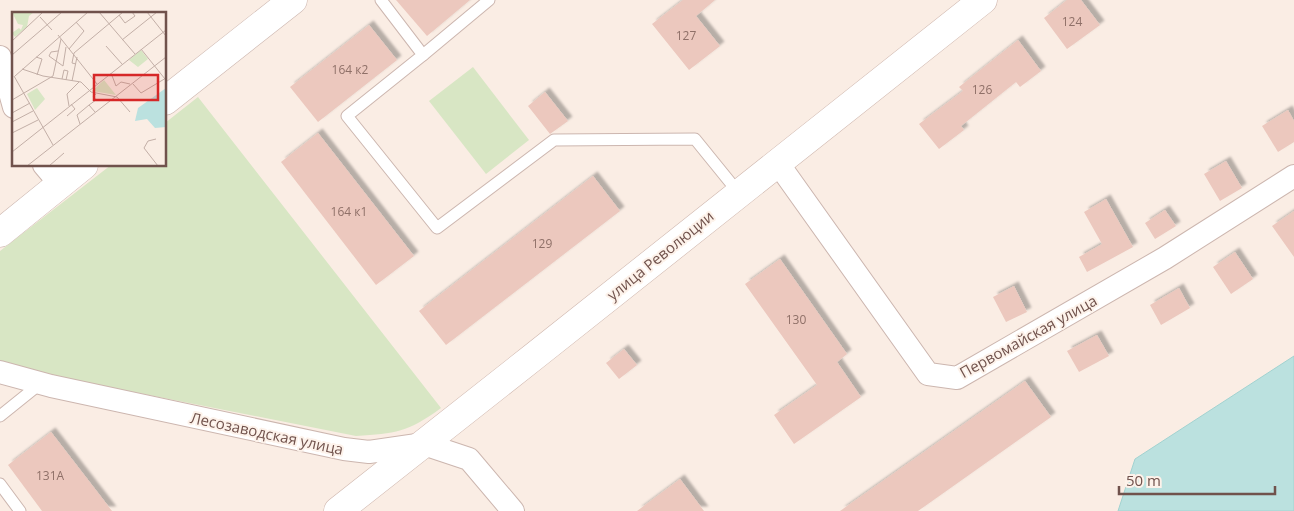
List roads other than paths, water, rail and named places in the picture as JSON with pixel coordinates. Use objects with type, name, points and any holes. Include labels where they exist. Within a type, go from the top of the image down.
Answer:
[{"type":"main road","points":[[166,100],[293,0]]},
{"type":"main road","name":"улица Революции","points":[[338,511],[479,403],[738,192],[982,0]]},
{"type":"main road","points":[[0,233],[52,175],[81,166]]},
{"type":"street","points":[[0,56],[12,100]]},
{"type":"street","name":"Первомайская улица","points":[[778,162],[928,374],[957,378],[1164,258],[1294,176]]},
{"type":"street","name":"Лесозаводская улица","points":[[0,372],[41,384],[344,450],[369,452],[424,444],[469,459],[513,511]]},
{"type":"lane","points":[[381,0],[423,54]]},
{"type":"lane","points":[[489,0],[347,116],[438,228],[554,140],[695,139],[738,192]]},
{"type":"lane","points":[[0,416],[41,384]]},
{"type":"lane","points":[[0,484],[20,511]]},
{"type":"water","points":[[1294,356],[1294,511],[1118,511],[1135,459]]}]
